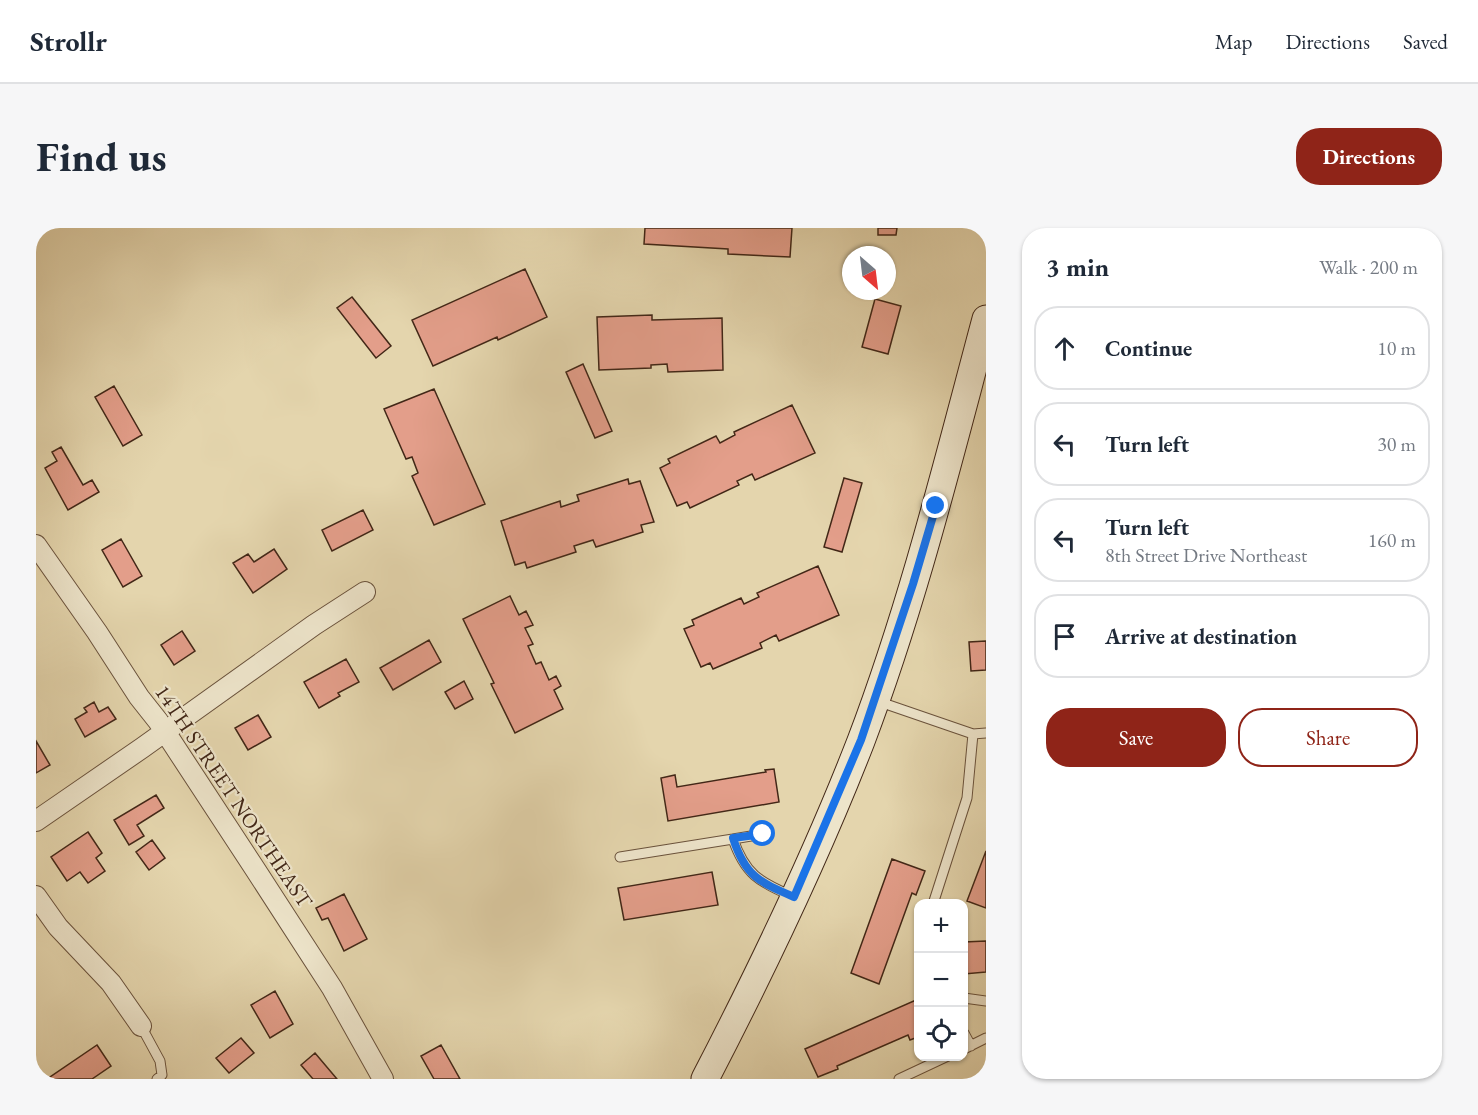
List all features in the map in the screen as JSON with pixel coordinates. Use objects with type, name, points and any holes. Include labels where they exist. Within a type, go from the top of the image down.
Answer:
[{"type":"main road","points":[[705,1079],[794,897],[840,792],[875,701],[936,506],[986,319]]},
{"type":"street","name":"14TH STREET NORTHEAST","points":[[36,546],[164,732],[332,988],[383,1079]]},
{"type":"street","points":[[36,821],[365,592]]},
{"type":"street","points":[[36,896],[58,927],[111,983],[141,1026]]},
{"type":"lane","points":[[875,701],[973,734],[986,733]]},
{"type":"lane","points":[[934,899],[967,798],[973,734]]},
{"type":"lane","points":[[620,857],[763,834]]},
{"type":"lane","points":[[733,838],[743,863],[754,877],[794,897]]},
{"type":"lane","points":[[968,999],[986,1001]]},
{"type":"lane","points":[[141,1026],[160,1061],[162,1075],[157,1079]]},
{"type":"lane","points":[[968,1047],[986,1038]]},
{"type":"lane","points":[[899,1079],[937,1061]]},
{"type":"building","points":[[645,228],[792,228],[790,257],[728,254],[728,249],[644,244]]},
{"type":"building","points":[[878,228],[897,228],[896,235],[878,235]]},
{"type":"building","points":[[525,269],[547,317],[433,366],[412,320]]},
{"type":"building","points":[[352,297],[391,346],[376,358],[337,308]]},
{"type":"building","points":[[875,300],[901,306],[888,354],[862,347]]},
{"type":"building","points":[[652,315],[652,320],[722,318],[723,370],[668,372],[667,364],[651,365],[651,368],[599,370],[597,317]]},
{"type":"building","points":[[583,364],[612,431],[595,438],[566,372]]},
{"type":"building","points":[[114,386],[142,435],[123,446],[95,397]]},
{"type":"building","points":[[434,389],[485,504],[434,525],[412,476],[418,473],[412,457],[406,459],[384,409]]},
{"type":"building","points":[[792,405],[815,453],[755,480],[752,474],[737,481],[739,485],[690,508],[687,502],[677,506],[660,468],[670,463],[668,459],[716,436],[720,443],[735,435],[734,432]]},
{"type":"building","points":[[61,447],[83,485],[92,480],[99,492],[68,510],[45,468],[57,461],[52,452]]},
{"type":"building","points":[[844,478],[862,483],[842,552],[824,547]]},
{"type":"building","points":[[628,479],[629,484],[640,481],[654,522],[641,525],[643,532],[596,547],[593,540],[574,546],[576,552],[527,568],[525,562],[515,565],[501,521],[560,501],[561,507],[579,501],[577,495]]},
{"type":"building","points":[[363,510],[373,530],[332,551],[322,530]]},
{"type":"building","points":[[121,539],[142,576],[123,587],[102,550]]},
{"type":"building","points":[[274,549],[287,569],[253,593],[233,563],[248,554],[254,562]]},
{"type":"building","points":[[818,566],[839,615],[779,641],[776,635],[760,643],[762,648],[713,669],[710,663],[701,667],[684,629],[694,625],[692,620],[741,598],[744,604],[759,597],[757,593]]},
{"type":"building","points":[[510,596],[519,615],[526,611],[533,625],[525,628],[533,644],[528,646],[536,664],[541,662],[549,680],[556,676],[561,686],[554,690],[563,709],[515,733],[463,619]]},
{"type":"building","points":[[182,631],[195,651],[174,665],[161,645]]},
{"type":"building","points":[[429,640],[441,662],[393,690],[380,668]]},
{"type":"building","points":[[986,641],[986,670],[971,671],[969,642]]},
{"type":"building","points":[[346,659],[359,682],[338,693],[340,696],[319,708],[304,682]]},
{"type":"building","points":[[464,681],[473,699],[455,709],[445,692]]},
{"type":"building","points":[[94,702],[99,712],[108,707],[116,719],[85,737],[75,719],[87,712],[84,708]]},
{"type":"building","points":[[258,715],[271,737],[248,750],[235,728]]},
{"type":"building","points":[[36,741],[50,765],[36,773]]},
{"type":"building","points":[[774,769],[779,802],[668,821],[661,778],[675,775],[677,787]]},
{"type":"building","points":[[156,795],[164,808],[137,825],[144,836],[129,845],[114,820]]},
{"type":"building","points":[[88,832],[102,853],[96,858],[105,871],[88,883],[80,872],[67,881],[51,857]]},
{"type":"building","points":[[152,840],[165,858],[149,870],[136,852]]},
{"type":"building","points":[[986,851],[986,908],[968,901]]},
{"type":"building","points":[[892,859],[925,871],[916,895],[912,893],[879,984],[851,973]]},
{"type":"building","points":[[712,872],[718,905],[624,920],[618,888]]},
{"type":"building","points":[[344,894],[367,939],[344,951],[328,918],[322,920],[316,908]]},
{"type":"building","points":[[986,941],[986,972],[968,974],[968,942]]},
{"type":"building","points":[[275,991],[293,1024],[270,1038],[251,1005]]},
{"type":"building","points":[[914,1001],[914,1038],[910,1040],[908,1035],[837,1066],[838,1069],[818,1077],[805,1049]]},
{"type":"building","points":[[241,1038],[254,1053],[229,1073],[216,1058]]},
{"type":"building","points":[[97,1045],[111,1066],[92,1079],[47,1079]]},
{"type":"building","points":[[441,1045],[460,1079],[434,1079],[421,1056]]},
{"type":"building","points":[[315,1053],[337,1079],[313,1079],[301,1065]]},
{"type":"route","points":[[763,834],[733,838],[743,863],[754,877],[794,897],[861,740],[913,584],[936,506]]}]
